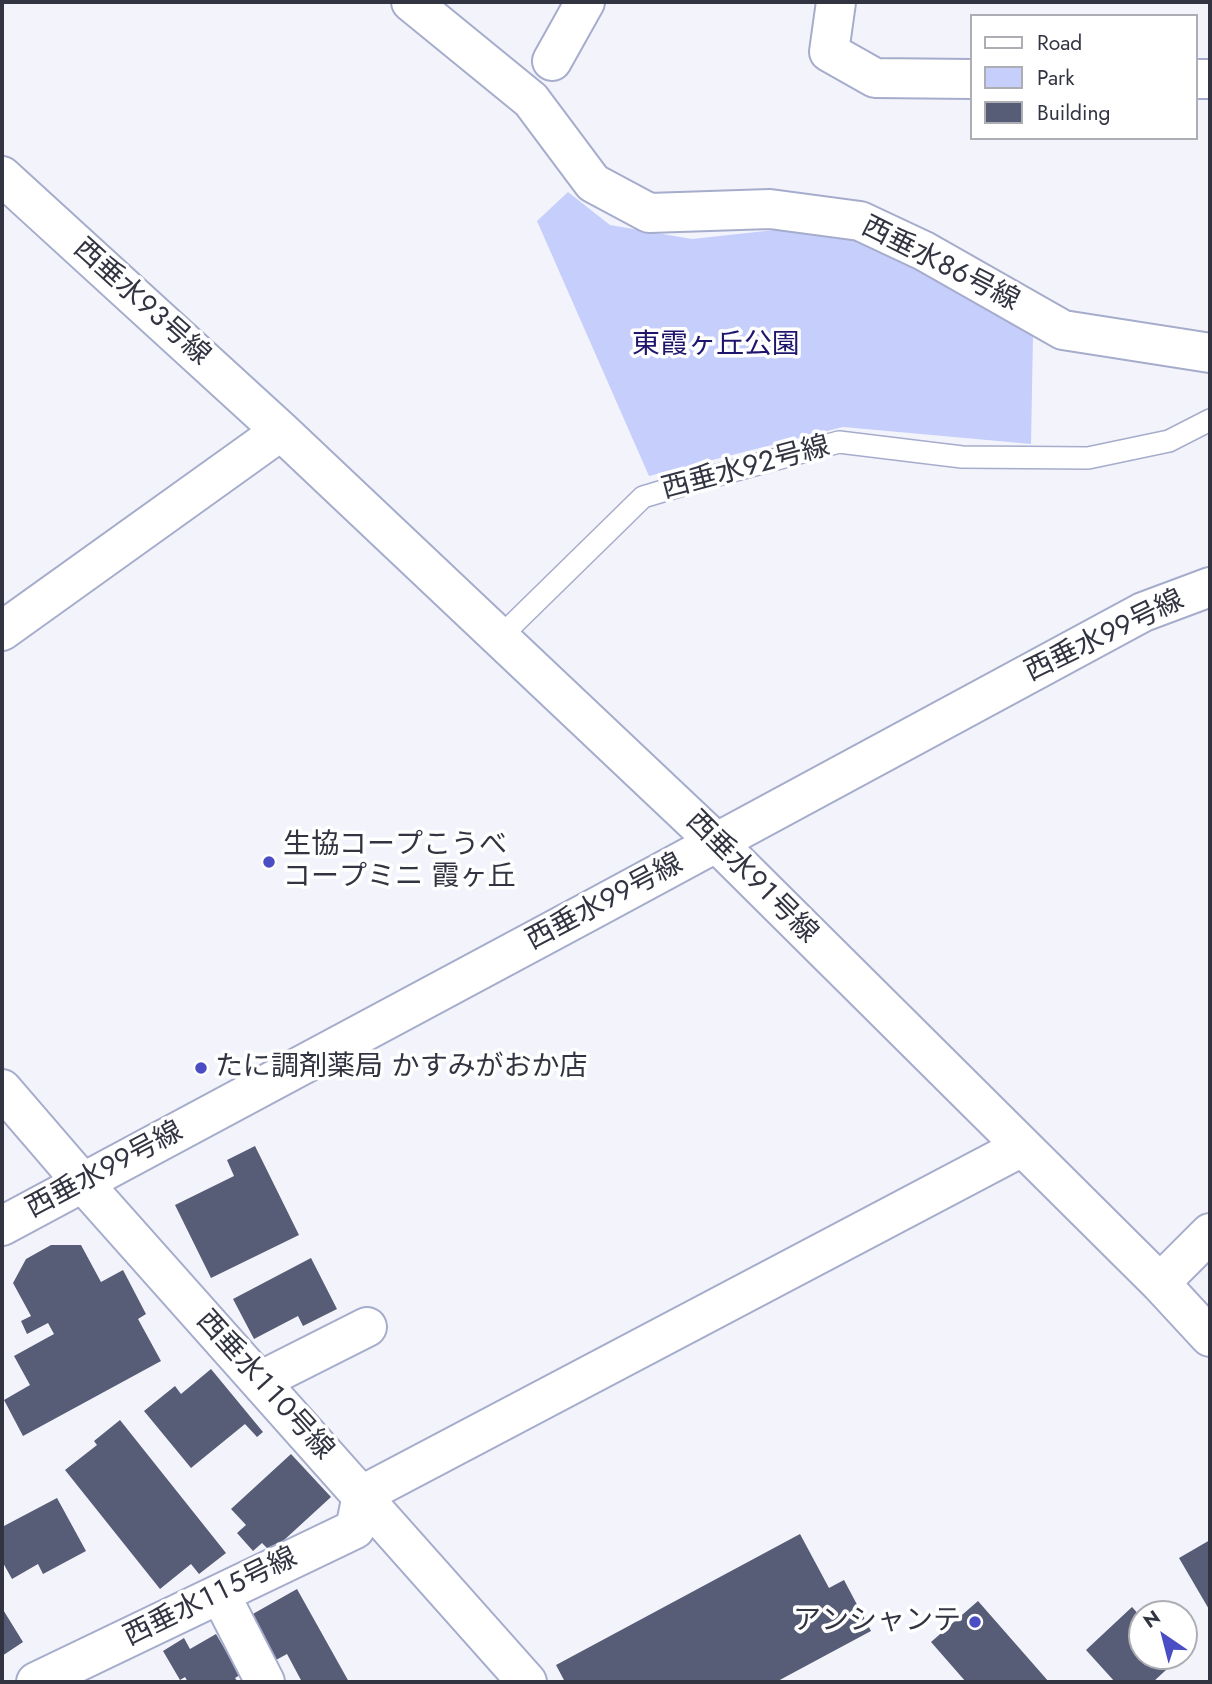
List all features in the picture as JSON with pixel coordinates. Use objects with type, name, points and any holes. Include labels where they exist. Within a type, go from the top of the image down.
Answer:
[{"type":"street","name":"西垂水８６号線","points":[[411,2],[531,100],[593,183],[649,212],[769,209],[860,221],[924,251],[1063,330],[1210,353]]},
{"type":"street","points":[[552,61],[585,2]]},
{"type":"street","points":[[836,2],[829,52],[875,78],[970,79]]},
{"type":"street","name":"西垂水９３号線","points":[[2,176],[281,431]]},
{"type":"street","points":[[2,631],[281,431]]},
{"type":"street","name":"西垂水９１号線","points":[[281,431],[717,842],[1160,1283],[1210,1337]]},
{"type":"street","name":"西垂水９９号線","points":[[2,1226],[1143,612],[1210,587]]},
{"type":"street","name":"西垂水１１０号線","points":[[2,1089],[527,1682]]},
{"type":"street","points":[[362,1495],[1022,1147]]},
{"type":"street","points":[[1160,1283],[1210,1233]]},
{"type":"street","points":[[260,1381],[367,1327]]},
{"type":"street","name":"西垂水１１５号線","points":[[36,1682],[355,1528],[362,1495]]},
{"type":"street","points":[[220,1594],[265,1682]]},
{"type":"lane","name":"西垂水９２号線","points":[[500,638],[643,498],[696,481],[839,442],[962,457],[1088,458],[1169,441],[1210,420]]},
{"type":"green space","name":"東霞ヶ丘公園","points":[[568,192],[610,225],[692,239],[820,225],[915,265],[1033,336],[1031,444],[843,427],[649,476],[537,221]]},
{"type":"building","points":[[255,1146],[299,1235],[211,1278],[175,1205],[234,1176],[227,1160]]},
{"type":"building","points":[[51,1245],[81,1245],[101,1282],[123,1270],[146,1314],[138,1319],[161,1361],[23,1436],[4,1400],[30,1385],[14,1356],[54,1334],[48,1323],[27,1334],[21,1321],[31,1316],[13,1283],[26,1259]]},
{"type":"building","points":[[311,1258],[337,1309],[303,1326],[298,1316],[254,1339],[233,1299]]},
{"type":"building","points":[[211,1369],[263,1432],[257,1437],[245,1424],[191,1468],[144,1411],[175,1386],[181,1394]]},
{"type":"building","points":[[120,1420],[226,1553],[199,1574],[191,1564],[160,1589],[65,1470],[97,1445],[94,1441]]},
{"type":"building","points":[[291,1454],[331,1497],[271,1552],[262,1543],[253,1551],[237,1533],[246,1525],[231,1509]]},
{"type":"building","points":[[57,1498],[86,1551],[43,1574],[38,1564],[12,1579],[2,1561],[2,1527]]},
{"type":"building","points":[[800,1534],[829,1588],[844,1580],[871,1631],[776,1682],[565,1682],[556,1665]]},
{"type":"building","points":[[1210,1540],[1210,1611],[1179,1558]]},
{"type":"building","points":[[297,1589],[349,1682],[302,1682],[287,1654],[276,1660],[251,1615]]},
{"type":"building","name":"アンシャンテ","points":[[978,1601],[1049,1682],[966,1682],[931,1642]]},
{"type":"building","points":[[2,1608],[23,1642],[2,1656]]},
{"type":"building","points":[[1128,1611],[1128,1670],[1166,1670],[1153,1682],[1115,1682],[1086,1650]]},
{"type":"building","points":[[216,1634],[240,1675],[235,1678],[238,1682],[188,1682],[185,1677],[180,1680],[163,1651],[184,1638],[190,1649]]},
{"type":"place","name":"生協コープこうべ コープミニ 霞ヶ丘","points":[[269,862]]},
{"type":"place","name":"たに調剤薬局 かすみがおか店","points":[[201,1068]]},
{"type":"place","name":"アンシャンテ","points":[[975,1622]]}]
